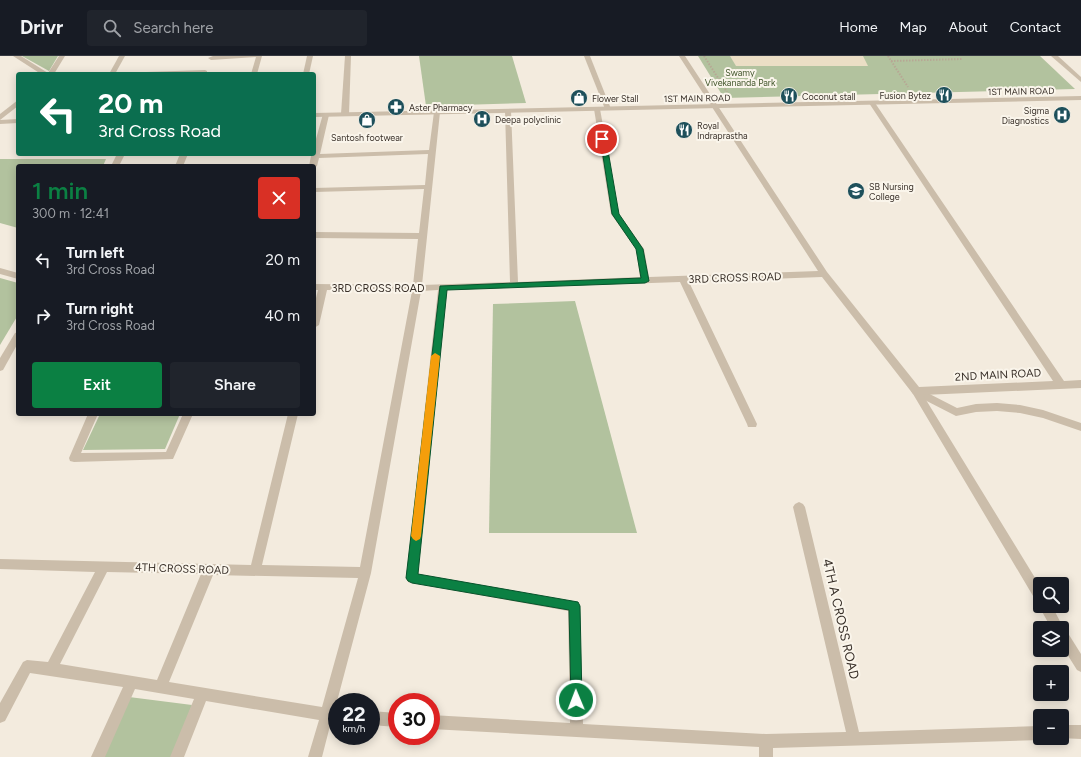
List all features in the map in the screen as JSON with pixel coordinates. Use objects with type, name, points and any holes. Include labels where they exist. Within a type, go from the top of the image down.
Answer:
[{"type":"street","points":[[16,56],[43,72]]},
{"type":"street","points":[[52,72],[62,56]]},
{"type":"street","points":[[113,72],[122,56]]},
{"type":"street","points":[[205,72],[211,57],[253,56]]},
{"type":"street","points":[[254,72],[258,56]]},
{"type":"street","points":[[306,72],[310,56]]},
{"type":"street","points":[[345,114],[348,56]]},
{"type":"street","points":[[587,56],[608,109]]},
{"type":"street","points":[[682,56],[824,274],[916,391],[1033,585]]},
{"type":"street","points":[[1054,56],[1081,80]]},
{"type":"street","name":"1ST MAIN ROAD","points":[[316,115],[1081,98]]},
{"type":"street","points":[[872,103],[1061,384]]},
{"type":"street","points":[[0,118],[16,104]]},
{"type":"street","points":[[597,109],[616,214],[640,249],[645,281]]},
{"type":"street","points":[[508,111],[514,285]]},
{"type":"street","points":[[337,693],[365,573],[417,288],[436,112]]},
{"type":"street","points":[[316,152],[326,115]]},
{"type":"street","points":[[0,122],[16,121]]},
{"type":"street","points":[[316,156],[432,152]]},
{"type":"street","points":[[313,164],[315,156]]},
{"type":"street","points":[[316,190],[428,187]]},
{"type":"street","points":[[316,235],[423,236]]},
{"type":"street","points":[[0,271],[16,275]]},
{"type":"street","name":"3RD CROSS ROAD","points":[[319,287],[443,288],[824,274]]},
{"type":"street","points":[[683,279],[752,424]]},
{"type":"street","points":[[316,310],[319,287]]},
{"type":"street","points":[[443,288],[412,578],[574,606],[577,731]]},
{"type":"street","points":[[0,367],[16,339]]},
{"type":"street","name":"2ND MAIN ROAD","points":[[916,391],[1081,384]]},
{"type":"street","points":[[916,391],[956,412],[976,408],[997,407],[1020,409],[1043,414],[1081,427]]},
{"type":"street","points":[[92,416],[74,458],[170,456],[187,416]]},
{"type":"street","points":[[255,571],[293,416]]},
{"type":"street","name":"4TH A CROSS ROAD","points":[[799,507],[854,738]]},
{"type":"street","name":"4TH CROSS ROAD","points":[[0,564],[365,573]]},
{"type":"street","points":[[52,669],[104,567]]},
{"type":"street","points":[[160,687],[208,569]]},
{"type":"street","points":[[1069,646],[1081,666]]},
{"type":"street","points":[[0,716],[27,666],[328,714]]},
{"type":"street","points":[[98,757],[132,682]]},
{"type":"street","points":[[177,757],[202,694]]},
{"type":"street","points":[[440,723],[766,741],[1033,733]]},
{"type":"street","points":[[315,757],[328,725]]},
{"type":"street","points":[[1069,732],[1081,732]]},
{"type":"street","points":[[766,741],[766,757]]},
{"type":"path","points":[[888,56],[909,89]]},
{"type":"path","points":[[891,61],[962,59]]},
{"type":"green space","points":[[22,56],[58,56],[49,71]]},
{"type":"green space","points":[[419,56],[512,56],[526,103],[426,106]]},
{"type":"green space","name":"Swamy Vivekananda Park","points":[[698,56],[1040,56],[1075,89],[724,98]]},
{"type":"green space","points":[[0,159],[106,159],[104,164],[16,164],[16,227],[0,223]]},
{"type":"green space","points":[[0,278],[16,282],[16,318],[0,345]]},
{"type":"green space","points":[[575,301],[637,533],[489,533],[493,304]]},
{"type":"green space","points":[[99,416],[179,416],[165,449],[83,450]]},
{"type":"green space","points":[[129,697],[192,705],[172,757],[103,757]]},
{"type":"shaded area","points":[[730,56],[863,56],[868,66],[736,66]]},
{"type":"slow traffic","points":[[416,536],[435,356]]},
{"type":"place","name":"Fusion Bytez","points":[[944,95]]},
{"type":"place","name":"Coconut stall","points":[[789,96]]},
{"type":"place","name":"Flower Stall","points":[[579,98]]},
{"type":"place","name":"Aster Pharmacy","points":[[396,107]]},
{"type":"place","name":"Sigma Diagnostics","points":[[1062,115]]},
{"type":"place","name":"Deepa polyclinic","points":[[482,119]]},
{"type":"place","name":"Santosh footwear","points":[[367,120]]},
{"type":"place","name":"Royal Indraprastha","points":[[684,130]]},
{"type":"place","name":"SB Nursing College","points":[[856,191]]},
{"type":"route","points":[[576,700],[574,606],[412,578],[443,288],[645,281],[640,249],[616,214],[602,139]]}]
